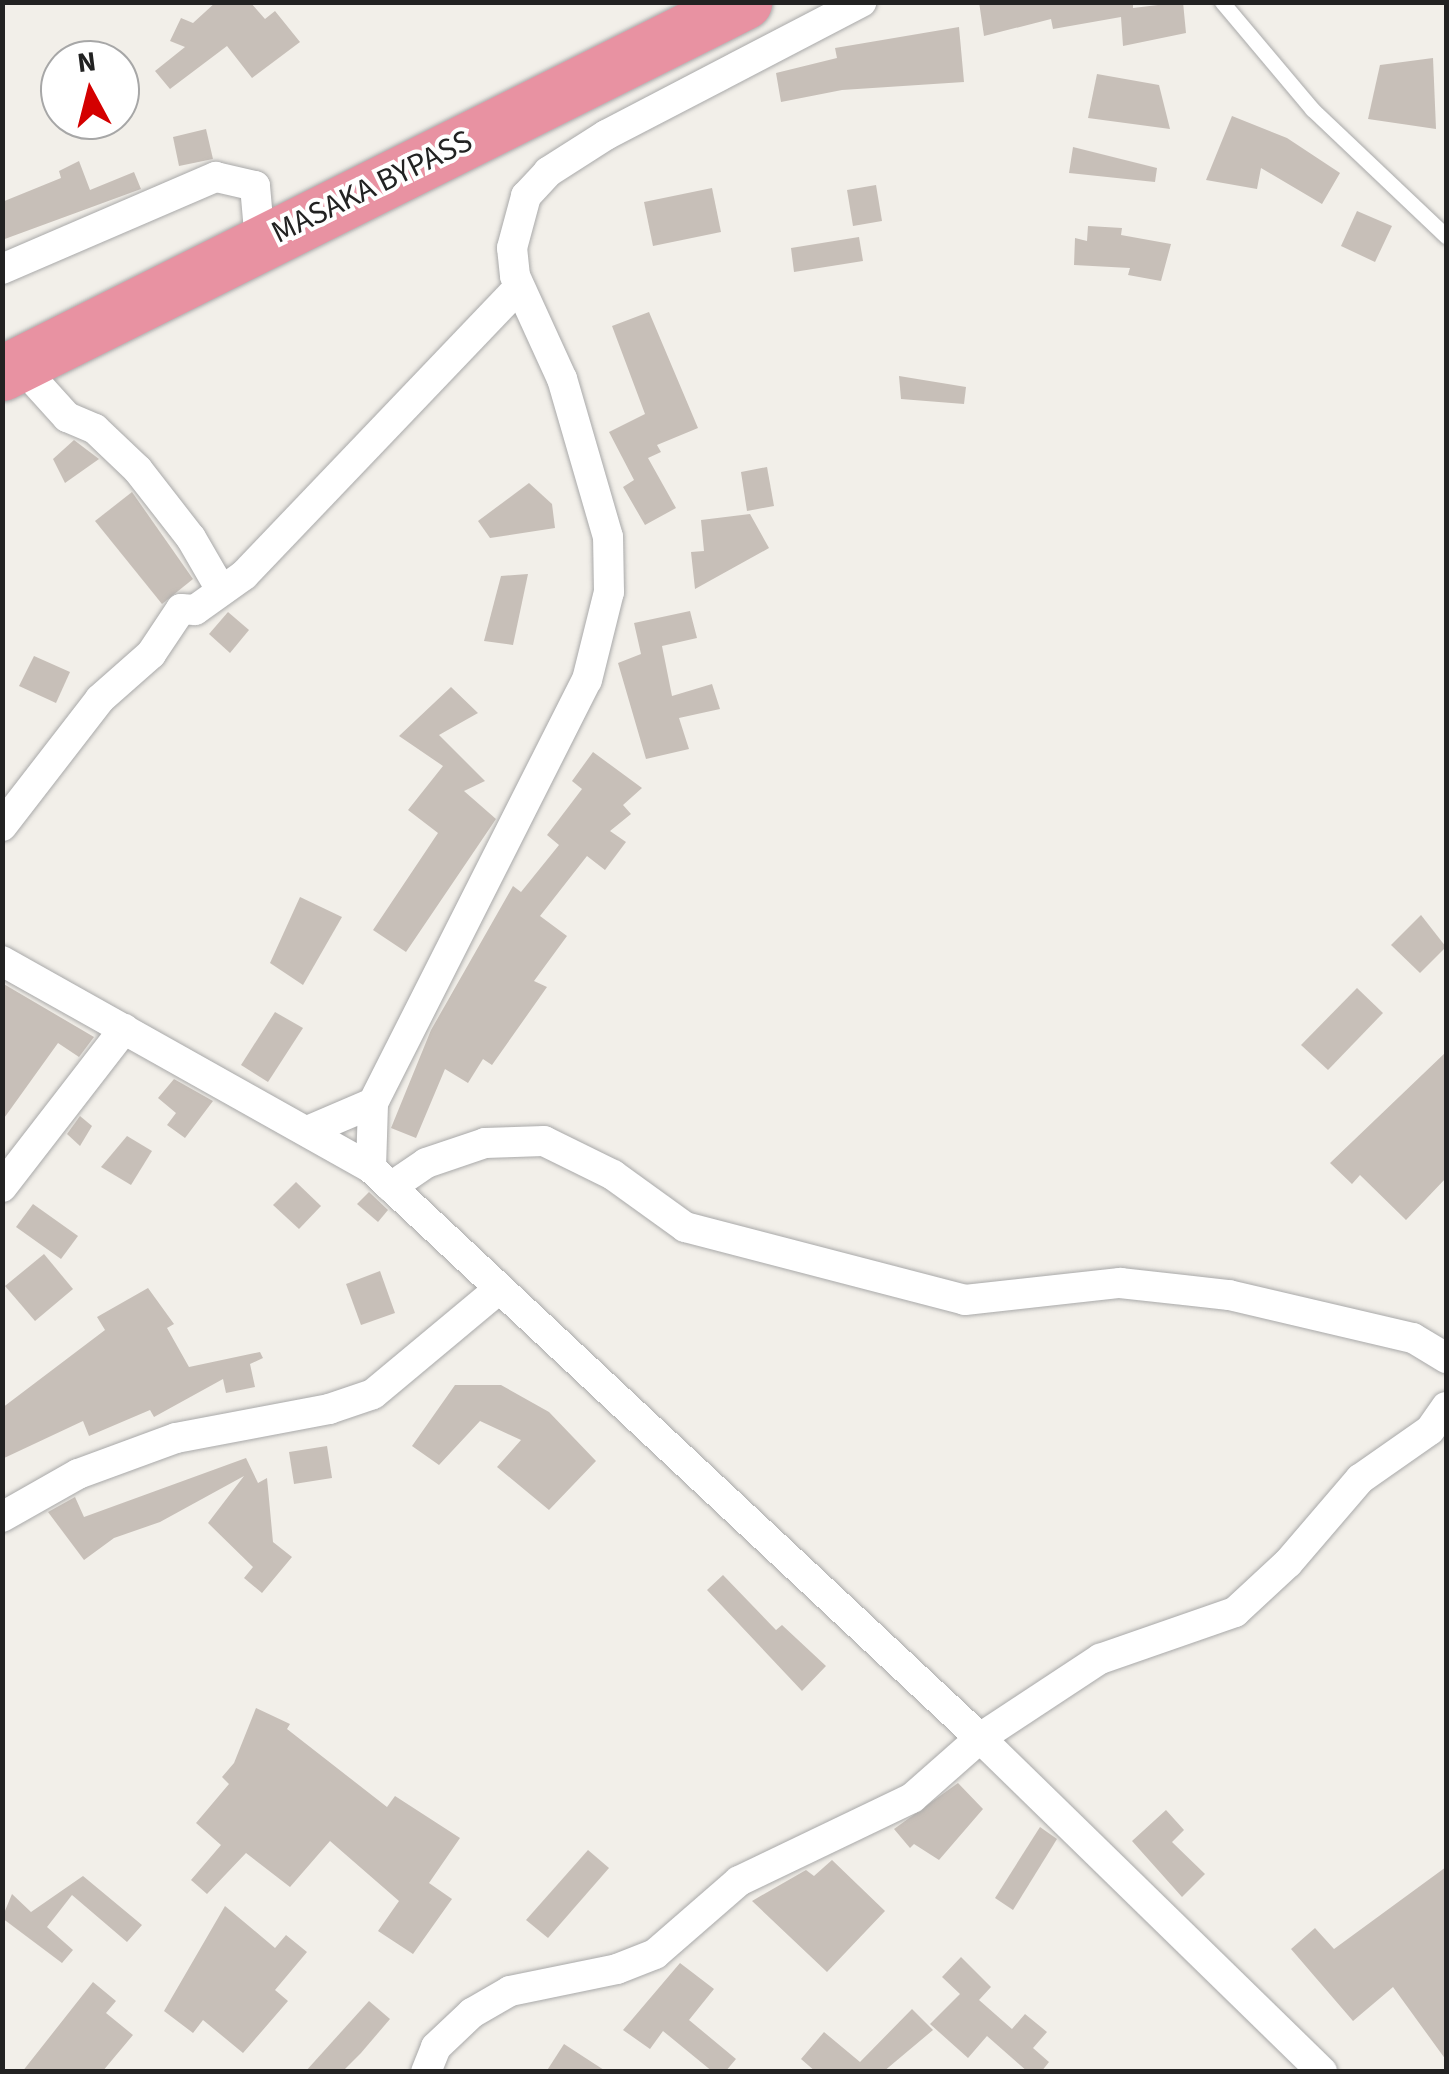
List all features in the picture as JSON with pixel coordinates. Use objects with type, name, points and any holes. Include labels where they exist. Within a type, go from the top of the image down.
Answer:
[{"type":"highway","name":"MASAKA BYPASS","points":[[2,376],[260,242],[744,2]]},
{"type":"street","points":[[381,1177],[373,1102],[588,680],[606,608],[608,537],[562,379],[519,287],[512,248],[516,220],[526,196],[548,172],[606,135],[862,2]]},
{"type":"street","points":[[2,269],[190,183],[216,177],[255,186],[260,242]]},
{"type":"street","points":[[2,826],[100,699],[152,654],[181,609],[195,610],[220,588],[244,575],[308,512],[458,345],[519,287]]},
{"type":"street","points":[[2,376],[29,375],[67,417],[95,429],[138,470],[192,538],[220,588]]},
{"type":"street","points":[[2,961],[312,1129],[381,1177],[980,1738],[1322,2072]]},
{"type":"street","points":[[2,1187],[124,1029]]},
{"type":"street","points":[[312,1129],[373,1102]]},
{"type":"street","points":[[381,1177],[485,1143],[544,1141],[613,1175],[684,1226],[965,1300],[1120,1283],[1229,1295],[1413,1338],[1446,1358]]},
{"type":"street","points":[[2,1517],[78,1474],[176,1438],[329,1409],[373,1394],[498,1290]]},
{"type":"street","points":[[426,2072],[436,2047],[472,2012],[510,1991],[617,1969],[654,1954],[739,1880],[912,1798],[980,1738],[1100,1659],[1235,1612],[1288,1564],[1360,1480],[1430,1430],[1446,1407]]},
{"type":"lane","points":[[1222,2],[1312,110],[1446,236]]},
{"type":"building","points":[[216,2],[250,2],[265,19],[275,11],[300,42],[252,78],[227,46],[170,89],[155,71],[185,47],[170,41],[181,18],[193,23]]},
{"type":"building","points":[[979,2],[1133,2],[1133,8],[1183,2],[1186,33],[1123,46],[1121,17],[1053,29],[1051,19],[984,36]]},
{"type":"building","points":[[959,27],[964,82],[842,90],[781,102],[776,73],[837,58],[835,48]]},
{"type":"building","points":[[1433,58],[1436,129],[1368,119],[1380,65]]},
{"type":"building","points":[[1097,74],[1159,85],[1170,129],[1088,118]]},
{"type":"building","points":[[1232,116],[1287,138],[1340,173],[1322,204],[1261,168],[1257,189],[1206,180]]},
{"type":"building","points":[[206,129],[213,159],[179,166],[173,137]]},
{"type":"building","points":[[1073,147],[1157,168],[1155,182],[1069,173]]},
{"type":"building","points":[[79,161],[90,190],[134,172],[141,189],[2,240],[2,202],[61,178],[59,171]]},
{"type":"building","points":[[876,185],[882,221],[853,226],[847,190]]},
{"type":"building","points":[[712,188],[721,232],[653,246],[644,202]]},
{"type":"building","points":[[1357,211],[1392,226],[1375,262],[1341,246]]},
{"type":"building","points":[[1088,226],[1122,228],[1121,235],[1171,244],[1161,281],[1128,275],[1130,268],[1074,265],[1075,238],[1087,241]]},
{"type":"building","points":[[859,237],[863,261],[794,272],[791,248]]},
{"type":"building","points":[[649,312],[698,428],[657,445],[661,452],[648,458],[676,508],[645,525],[623,487],[634,480],[609,432],[645,414],[612,326]]},
{"type":"building","points":[[899,376],[966,387],[964,404],[901,399]]},
{"type":"building","points":[[74,440],[99,459],[65,483],[53,459]]},
{"type":"building","points":[[767,467],[774,506],[747,511],[741,472]]},
{"type":"building","points":[[529,483],[552,504],[555,528],[490,538],[478,521]]},
{"type":"building","points":[[132,492],[193,579],[162,604],[95,521]]},
{"type":"building","points":[[750,514],[769,548],[695,589],[691,552],[704,551],[701,520]]},
{"type":"building","points":[[528,574],[513,645],[484,641],[501,576]]},
{"type":"building","points":[[690,611],[697,638],[662,646],[672,696],[712,684],[720,709],[679,718],[689,749],[646,759],[618,663],[641,654],[634,623]]},
{"type":"building","points":[[228,612],[249,630],[230,653],[209,634]]},
{"type":"building","points":[[34,656],[70,672],[56,703],[19,686]]},
{"type":"building","points":[[451,687],[478,713],[439,735],[485,781],[464,791],[496,819],[406,952],[373,930],[438,833],[408,810],[443,766],[399,736]]},
{"type":"building","points":[[593,752],[642,788],[623,805],[631,814],[610,831],[626,842],[605,870],[587,856],[540,916],[567,936],[534,981],[547,987],[492,1065],[483,1059],[468,1083],[445,1069],[416,1138],[391,1128],[431,1030],[513,886],[521,892],[559,845],[547,835],[582,789],[572,781]]},
{"type":"building","points":[[300,897],[342,917],[303,985],[270,963]]},
{"type":"building","points":[[1421,915],[1446,947],[1420,973],[1391,945]]},
{"type":"building","points":[[2,983],[94,1037],[79,1057],[58,1043],[2,1121]]},
{"type":"building","points":[[1357,988],[1383,1013],[1328,1070],[1301,1045]]},
{"type":"building","points":[[275,1012],[303,1028],[268,1082],[241,1065]]},
{"type":"building","points":[[1446,1052],[1446,1178],[1406,1220],[1360,1175],[1352,1184],[1330,1163]]},
{"type":"building","points":[[174,1079],[213,1101],[185,1138],[167,1125],[176,1113],[158,1098]]},
{"type":"building","points":[[80,1116],[92,1126],[80,1146],[67,1134]]},
{"type":"building","points":[[127,1136],[152,1151],[131,1185],[101,1167]]},
{"type":"building","points":[[296,1182],[321,1206],[299,1229],[273,1205]]},
{"type":"building","points":[[369,1192],[388,1210],[378,1222],[357,1204]]},
{"type":"building","points":[[33,1204],[78,1236],[61,1259],[16,1227]]},
{"type":"building","points":[[44,1254],[73,1289],[35,1321],[5,1286]]},
{"type":"building","points":[[380,1271],[395,1313],[361,1325],[346,1284]]},
{"type":"building","points":[[148,1288],[174,1324],[167,1328],[189,1367],[260,1352],[263,1358],[250,1364],[255,1387],[226,1393],[223,1379],[154,1417],[150,1410],[89,1436],[83,1421],[2,1459],[2,1408],[105,1330],[97,1317]]},
{"type":"building","points":[[455,1385],[501,1385],[549,1412],[596,1461],[549,1510],[497,1467],[521,1440],[480,1421],[439,1465],[412,1446]]},
{"type":"building","points":[[327,1446],[332,1478],[294,1484],[289,1452]]},
{"type":"building","points":[[246,1458],[258,1483],[267,1478],[273,1542],[292,1557],[262,1593],[244,1578],[253,1567],[208,1523],[244,1476],[160,1522],[114,1538],[84,1560],[48,1512],[75,1497],[84,1517]]},
{"type":"building","points":[[723,1575],[776,1630],[782,1625],[826,1666],[802,1691],[707,1590]]},
{"type":"building","points":[[256,1708],[290,1724],[287,1729],[387,1807],[395,1796],[460,1838],[429,1883],[452,1899],[413,1954],[378,1931],[399,1901],[330,1841],[290,1887],[246,1853],[207,1894],[191,1880],[221,1845],[196,1823],[229,1784],[222,1777],[234,1763]]},
{"type":"building","points":[[958,1783],[983,1809],[939,1860],[914,1844],[910,1848],[894,1829]]},
{"type":"building","points":[[1166,1810],[1184,1830],[1172,1842],[1205,1874],[1182,1897],[1132,1841]]},
{"type":"building","points":[[1040,1827],[1057,1839],[1013,1910],[995,1898]]},
{"type":"building","points":[[588,1850],[609,1868],[548,1938],[526,1920]]},
{"type":"building","points":[[832,1860],[885,1911],[827,1972],[752,1901],[806,1870],[814,1876]]},
{"type":"building","points":[[1446,1867],[1446,2060],[1393,1987],[1353,2021],[1291,1949],[1315,1928],[1334,1949]]},
{"type":"building","points":[[83,1876],[142,1925],[127,1942],[72,1895],[47,1927],[73,1950],[62,1963],[2,1918],[12,1894],[31,1912]]},
{"type":"building","points":[[225,1906],[275,1948],[286,1935],[307,1952],[275,1990],[288,2001],[243,2053],[203,2020],[193,2033],[164,2011]]},
{"type":"building","points":[[961,1957],[991,1987],[979,2000],[1012,2029],[1025,2014],[1047,2032],[1033,2048],[1049,2062],[1041,2072],[1028,2072],[987,2036],[968,2058],[930,2024],[960,1994],[942,1977]]},
{"type":"building","points":[[680,1963],[714,1989],[689,2020],[736,2059],[725,2072],[713,2072],[663,2031],[650,2049],[623,2030]]},
{"type":"building","points":[[93,1982],[116,2001],[106,2013],[133,2035],[102,2072],[22,2072]]},
{"type":"building","points":[[369,2001],[390,2019],[361,2053],[342,2072],[305,2072]]},
{"type":"building","points":[[912,2009],[933,2030],[883,2072],[816,2072],[801,2059],[824,2032],[860,2062]]},
{"type":"building","points":[[564,2044],[607,2072],[546,2072]]}]
